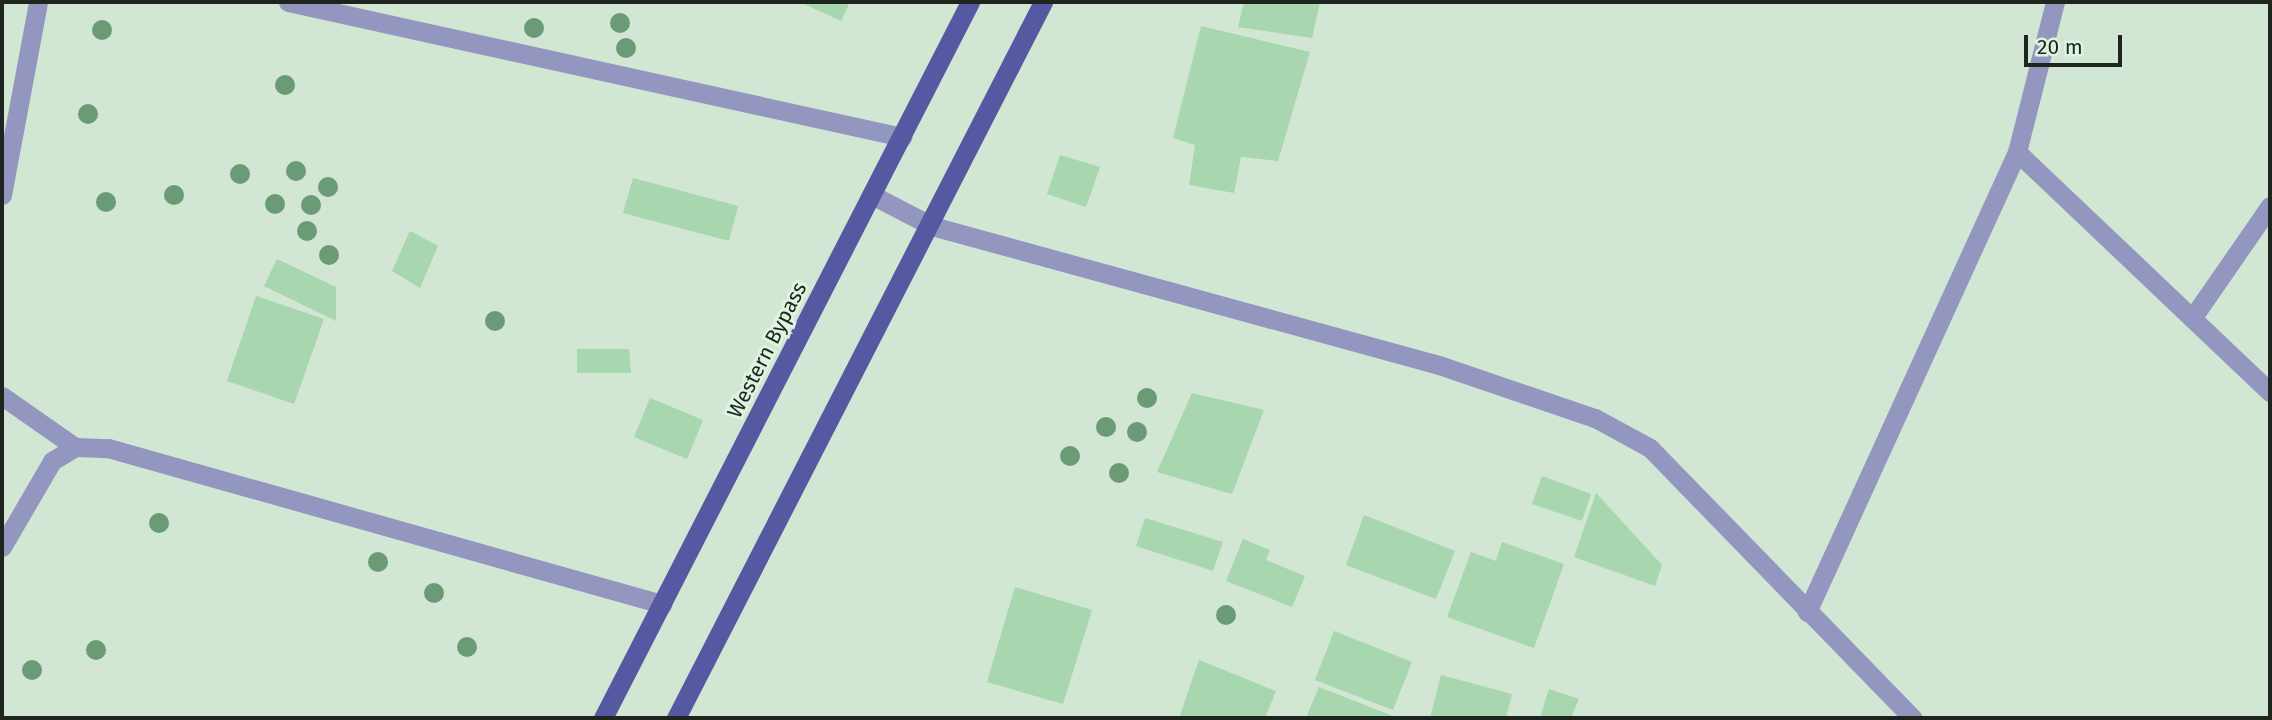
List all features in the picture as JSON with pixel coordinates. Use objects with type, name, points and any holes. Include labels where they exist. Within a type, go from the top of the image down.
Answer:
[{"type":"main road","name":"Western Bypass","points":[[603,718],[970,2]]},
{"type":"main road","points":[[676,718],[932,226],[1043,2]]},
{"type":"street","points":[[2,195],[38,2]]},
{"type":"street","points":[[288,2],[902,137]]},
{"type":"street","points":[[1807,612],[2017,152],[2055,2]]},
{"type":"street","points":[[2017,152],[2270,392]]},
{"type":"street","points":[[872,195],[932,226],[1439,365],[1595,418],[1650,448],[1913,718]]},
{"type":"street","points":[[2193,317],[2270,206]]},
{"type":"street","points":[[2,396],[75,447]]},
{"type":"street","points":[[2,547],[52,461],[75,447],[108,448],[662,604]]},
{"type":"building","points":[[800,2],[850,2],[841,21]]},
{"type":"building","points":[[1244,2],[1320,2],[1312,38],[1238,27]]},
{"type":"building","points":[[1201,26],[1310,52],[1278,161],[1241,157],[1234,193],[1189,185],[1195,145],[1173,138]]},
{"type":"building","points":[[1060,155],[1100,167],[1086,207],[1047,194]]},
{"type":"building","points":[[633,178],[738,206],[729,241],[623,213]]},
{"type":"building","points":[[410,231],[438,246],[420,288],[392,271]]},
{"type":"building","points":[[277,259],[336,287],[336,321],[264,286]]},
{"type":"building","points":[[256,296],[324,319],[294,404],[227,381]]},
{"type":"building","points":[[577,349],[629,349],[631,373],[577,373]]},
{"type":"building","points":[[1192,393],[1264,410],[1232,494],[1157,472]]},
{"type":"building","points":[[650,398],[703,420],[687,459],[634,437]]},
{"type":"building","points":[[1542,476],[1591,494],[1582,521],[1532,504]]},
{"type":"building","points":[[1596,493],[1662,565],[1655,586],[1574,557]]},
{"type":"building","points":[[1364,515],[1455,551],[1436,599],[1346,565]]},
{"type":"building","points":[[1145,518],[1223,542],[1213,571],[1136,546]]},
{"type":"building","points":[[1243,539],[1270,550],[1266,560],[1305,576],[1292,607],[1226,581]]},
{"type":"building","points":[[1502,542],[1564,564],[1534,648],[1447,617],[1471,552],[1496,561]]},
{"type":"building","points":[[1015,587],[1092,610],[1063,704],[987,682]]},
{"type":"building","points":[[1334,631],[1412,662],[1393,710],[1315,680]]},
{"type":"building","points":[[1199,660],[1276,691],[1265,718],[1179,718]]},
{"type":"building","points":[[1441,675],[1512,694],[1506,718],[1430,718]]},
{"type":"building","points":[[1319,687],[1398,718],[1306,718]]},
{"type":"building","points":[[1549,689],[1579,699],[1571,718],[1540,718]]}]
